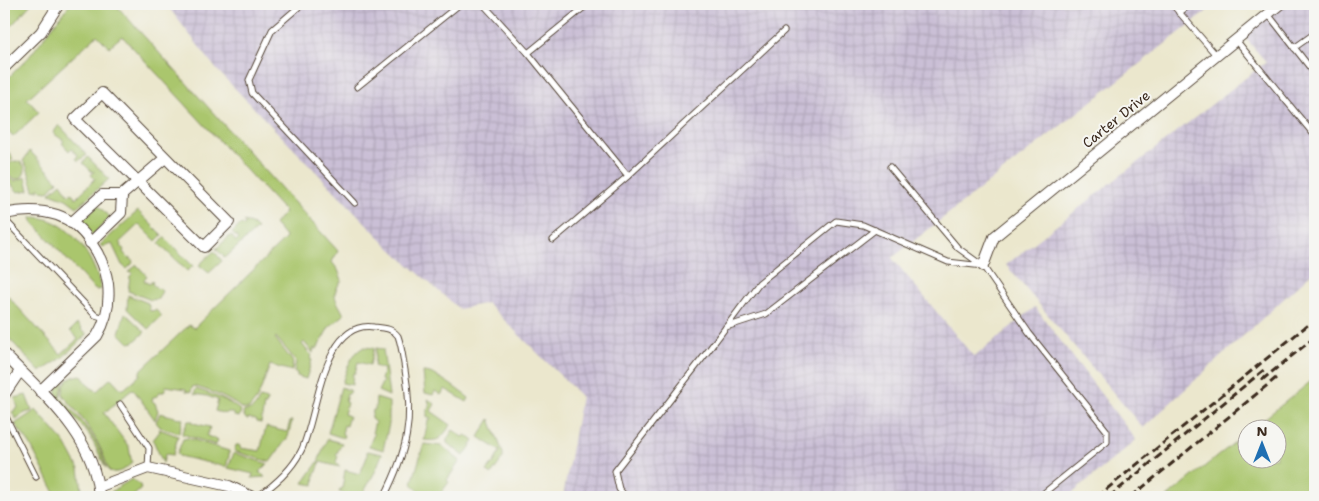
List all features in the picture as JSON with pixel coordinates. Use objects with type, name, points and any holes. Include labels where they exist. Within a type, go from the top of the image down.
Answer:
[{"type":"street","points":[[4,68],[41,32],[59,4]]},
{"type":"street","name":"Carter Drive","points":[[983,266],[994,237],[1280,4]]},
{"type":"street","points":[[102,93],[229,222],[204,247],[138,182],[75,119],[102,93]]},
{"type":"street","points":[[71,223],[102,195],[122,195],[165,158]]},
{"type":"street","points":[[90,243],[121,213],[122,195]]},
{"type":"street","points":[[5,214],[35,210],[57,215],[71,223],[78,228],[97,254],[108,283],[105,318],[97,336],[40,391]]},
{"type":"street","points":[[4,354],[69,423],[82,442],[94,470],[99,492],[148,468],[229,486],[252,497]]},
{"type":"street","points":[[4,395],[20,371]]},
{"type":"lane","points":[[302,4],[272,30],[248,80],[252,93],[355,203]]},
{"type":"lane","points":[[357,87],[460,4]]},
{"type":"lane","points":[[483,4],[528,53],[628,176]]},
{"type":"lane","points":[[528,53],[588,4]]},
{"type":"lane","points":[[1172,4],[1216,56]]},
{"type":"lane","points":[[1180,13],[1191,4]]},
{"type":"lane","points":[[1267,14],[1315,74]]},
{"type":"lane","points":[[553,240],[628,176],[784,31]]},
{"type":"lane","points":[[1294,48],[1315,33]]},
{"type":"lane","points":[[1236,39],[1315,136]]},
{"type":"lane","points":[[890,166],[958,248],[983,266],[1029,333],[1107,431],[1108,442],[1039,497]]},
{"type":"lane","points":[[5,214],[8,223],[96,315],[105,318]]},
{"type":"lane","points":[[626,497],[619,489],[615,470],[759,282],[836,221],[863,225],[948,262],[983,266]]},
{"type":"lane","points":[[726,327],[766,314],[875,230]]},
{"type":"lane","points":[[257,497],[283,476],[306,442],[320,388],[332,352],[337,344],[352,331],[371,326],[388,328],[398,336],[410,404],[404,449],[395,476],[384,497]]},
{"type":"lane","points":[[120,404],[149,448],[148,468]]},
{"type":"lane","points":[[4,413],[36,477]]},
{"type":"shaded area","points":[[166,4],[1216,4],[892,258],[974,357],[1035,307],[1136,440],[1068,497],[563,497],[581,396],[487,303],[459,309],[391,249],[217,70]]},
{"type":"shaded area","points":[[1282,4],[1315,4],[1315,270],[1143,428],[1006,265],[1266,62],[1243,35]]},
{"type":"green space","points":[[4,4],[31,4],[4,34]]},
{"type":"green space","points":[[70,4],[115,4],[338,251],[332,262],[342,280],[335,294],[344,315],[329,327],[317,349],[314,348],[313,353],[304,342],[302,344],[312,355],[306,379],[297,376],[297,373],[294,372],[296,361],[276,337],[293,362],[292,371],[270,365],[258,397],[249,409],[243,409],[219,395],[193,386],[191,392],[186,391],[186,389],[166,386],[164,392],[159,392],[158,396],[153,397],[152,401],[155,403],[158,411],[155,420],[133,389],[104,413],[129,447],[133,462],[116,472],[109,471],[96,439],[63,395],[65,383],[73,377],[81,375],[90,387],[97,391],[111,378],[121,389],[124,389],[140,375],[140,371],[189,325],[194,328],[286,238],[274,224],[285,212],[122,36],[109,47],[97,35],[27,99],[39,112],[13,137],[4,127],[4,82],[29,57]]},
{"type":"green space","points":[[59,125],[87,155],[78,161],[76,158],[78,155],[71,149],[69,151],[62,143],[64,141],[53,133]]},
{"type":"green space","points":[[30,151],[58,181],[48,192],[41,191],[40,188],[38,188],[38,191],[34,190],[27,167],[23,161]]},
{"type":"green space","points":[[9,152],[13,159],[6,167],[8,178],[15,181],[26,177],[29,190],[18,192],[4,176],[4,158]]},
{"type":"green space","points":[[88,157],[109,179],[77,207],[66,199],[50,193],[61,183],[69,195],[72,193],[76,198],[95,179],[91,175],[94,171],[92,172],[83,163]]},
{"type":"green space","points":[[16,161],[22,164],[25,170],[22,176],[16,179],[10,176],[7,170],[10,164]]},
{"type":"green space","points":[[98,205],[110,218],[92,235],[80,222]]},
{"type":"green space","points":[[138,211],[162,235],[156,241],[139,224],[120,242],[124,250],[123,252],[129,259],[131,258],[133,263],[127,269],[122,265],[112,244],[102,247],[100,245]]},
{"type":"green space","points":[[31,217],[44,218],[57,223],[77,240],[86,251],[98,276],[101,289],[96,290],[93,288],[32,221]]},
{"type":"green space","points":[[244,221],[257,229],[225,258],[216,249],[231,235],[236,242],[239,239],[232,233],[241,224],[245,225]]},
{"type":"green space","points":[[164,237],[193,266],[187,271],[159,244]]},
{"type":"green space","points":[[214,251],[222,261],[209,273],[199,265]]},
{"type":"green space","points":[[137,265],[147,276],[144,279],[145,282],[150,284],[152,281],[152,284],[162,291],[158,299],[151,300],[128,291],[130,276],[133,273],[128,272]]},
{"type":"green space","points":[[4,292],[61,354],[78,339],[70,331],[77,324],[87,334],[62,358],[40,372],[4,333]]},
{"type":"green space","points":[[128,295],[148,303],[150,311],[156,310],[162,316],[148,329],[127,309]]},
{"type":"green space","points":[[125,313],[145,332],[134,342],[129,343],[119,333]]},
{"type":"green space","points":[[364,347],[374,348],[370,365],[358,362],[355,373],[353,373],[352,385],[342,383],[352,358]]},
{"type":"green space","points":[[376,348],[383,349],[389,396],[378,391],[383,381],[381,380],[384,369],[374,366]]},
{"type":"green space","points":[[423,372],[434,375],[446,382],[469,398],[467,402],[445,389],[441,395],[435,391],[433,395],[425,393]]},
{"type":"green space","points":[[65,378],[60,397],[94,439],[106,468],[90,436],[57,396],[57,387]]},
{"type":"green space","points":[[1315,378],[1315,497],[1167,497],[1236,441],[1236,468],[1286,468],[1286,418],[1265,418]]},
{"type":"green space","points":[[341,387],[351,391],[347,394],[345,402],[347,403],[344,414],[349,416],[346,426],[344,425],[343,438],[328,433]]},
{"type":"green space","points":[[196,389],[214,395],[231,404],[241,411],[239,417],[227,412],[226,414],[215,411],[218,400],[194,394]]},
{"type":"green space","points":[[26,395],[32,411],[16,419],[12,412],[18,408],[15,398]]},
{"type":"green space","points":[[260,398],[267,400],[266,405],[264,405],[261,423],[256,422],[256,420],[246,419],[243,414],[244,411],[252,409]]},
{"type":"green space","points":[[376,398],[389,402],[389,424],[383,450],[369,446],[374,434],[372,433],[375,422],[371,419],[373,410],[375,410]]},
{"type":"green space","points":[[428,399],[435,404],[431,411],[451,425],[443,436],[434,440],[424,440],[428,421],[431,418],[427,417],[427,409],[430,407]]},
{"type":"green space","points":[[36,410],[65,443],[79,469],[83,497],[57,497],[30,444],[15,424]]},
{"type":"green space","points":[[160,413],[183,419],[179,433],[160,427],[156,422]]},
{"type":"green space","points":[[490,419],[503,453],[503,458],[491,475],[487,471],[500,451],[479,437]]},
{"type":"green space","points":[[188,421],[210,427],[207,436],[218,440],[216,445],[182,434]]},
{"type":"green space","points":[[290,421],[292,421],[288,437],[270,462],[234,451],[236,445],[240,445],[240,448],[260,451],[266,427],[287,432]]},
{"type":"green space","points":[[159,429],[178,436],[173,455],[165,454],[163,463],[153,440],[160,431]]},
{"type":"green space","points":[[453,430],[463,437],[466,435],[474,441],[464,456],[447,443],[447,439]]},
{"type":"green space","points":[[188,438],[229,451],[226,467],[179,456],[177,454],[183,439]]},
{"type":"green space","points":[[327,439],[342,443],[336,455],[338,456],[336,462],[340,467],[320,462],[315,473],[314,485],[303,483],[318,462]]},
{"type":"green space","points":[[424,444],[442,446],[460,461],[447,480],[449,482],[438,497],[422,493],[412,483]]},
{"type":"green space","points":[[367,451],[382,454],[375,472],[361,497],[339,492],[342,489],[345,470],[360,474],[367,457]]},
{"type":"green space","points":[[234,453],[268,464],[260,472],[265,477],[252,478],[253,474],[228,468]]},
{"type":"green space","points":[[132,479],[141,486],[141,489],[132,497],[113,497],[112,491]]},
{"type":"railway","points":[[1097,497],[1315,319]]},
{"type":"railway","points":[[1262,380],[1315,337]]},
{"type":"railway","points":[[1109,497],[1265,369]]},
{"type":"railway","points":[[1131,497],[1276,378]]}]
